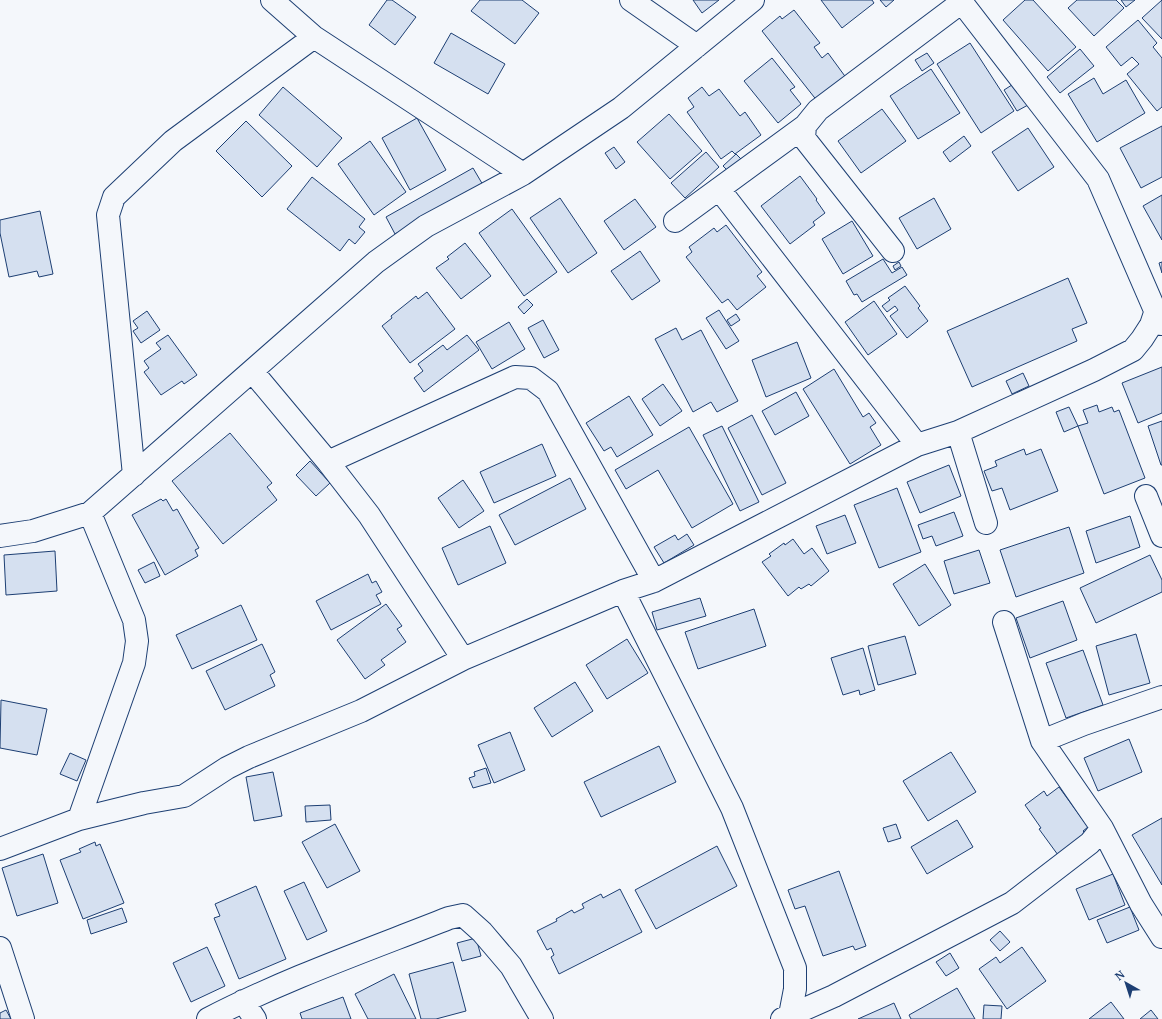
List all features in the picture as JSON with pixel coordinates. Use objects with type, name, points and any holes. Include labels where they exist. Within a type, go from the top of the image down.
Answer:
[{"type":"street","points":[[272,0],[314,37],[522,174]]},
{"type":"street","points":[[631,0],[697,46]]},
{"type":"street","points":[[0,536],[33,531],[90,513],[376,262],[426,226],[522,174],[621,108],[753,0]]},
{"type":"street","points":[[0,849],[79,819],[144,803],[184,796],[227,768],[249,757],[361,711],[463,659],[623,591],[654,581],[917,446],[958,432],[1094,370],[1133,350],[1151,324],[1159,319],[1098,179],[961,1],[818,110],[805,126],[675,221]]},
{"type":"street","points":[[134,475],[108,215],[114,197],[173,142],[314,37]]},
{"type":"street","points":[[805,126],[804,138],[893,251]]},
{"type":"street","points":[[719,189],[917,446]]},
{"type":"street","points":[[252,371],[328,462],[369,515],[463,659]]},
{"type":"street","points":[[328,462],[515,377],[531,378],[548,391],[654,581]]},
{"type":"street","points":[[958,432],[986,522]]},
{"type":"street","points":[[1146,496],[1162,536]]},
{"type":"street","points":[[79,819],[134,662],[137,641],[134,620],[90,513]]},
{"type":"street","points":[[623,591],[732,808],[795,968],[795,989],[786,1017]]},
{"type":"street","points":[[1004,622],[1042,741],[1102,828],[1141,904],[1162,937]]},
{"type":"street","points":[[1042,741],[1084,724],[1162,697]]},
{"type":"street","points":[[786,1017],[834,996],[1012,903],[1090,843],[1102,828]]},
{"type":"street","points":[[208,1019],[243,1001],[449,918],[463,916],[482,932],[511,966],[542,1019]]},
{"type":"street","points":[[0,948],[23,1019]]},
{"type":"street","points":[[243,1001],[255,1019]]},
{"type":"building","points":[[387,0],[392,0],[416,17],[395,45],[369,25]]},
{"type":"building","points":[[480,0],[522,0],[539,13],[515,44],[471,11]]},
{"type":"building","points":[[693,0],[719,0],[702,13]]},
{"type":"building","points":[[821,0],[872,0],[874,3],[842,28]]},
{"type":"building","points":[[880,0],[894,0],[886,7]]},
{"type":"building","points":[[1025,0],[1033,0],[1076,47],[1048,71],[1003,20]]},
{"type":"building","points":[[1077,0],[1116,0],[1124,8],[1094,36],[1068,8]]},
{"type":"building","points":[[1121,0],[1135,0],[1126,7]]},
{"type":"building","points":[[1162,0],[1162,39],[1142,18]]},
{"type":"building","points":[[794,10],[820,43],[814,47],[822,58],[828,53],[847,79],[818,102],[762,31],[780,16],[782,19]]},
{"type":"building","points":[[1138,20],[1157,43],[1153,47],[1162,58],[1162,107],[1157,111],[1127,74],[1139,64],[1132,57],[1121,66],[1106,47]]},
{"type":"building","points":[[451,33],[505,64],[488,94],[434,63]]},
{"type":"building","points":[[970,43],[1014,111],[981,133],[937,64]]},
{"type":"building","points":[[1080,49],[1094,66],[1060,93],[1047,77]]},
{"type":"building","points":[[927,53],[934,63],[922,71],[915,60]]},
{"type":"building","points":[[772,58],[795,87],[790,90],[801,104],[778,123],[744,81]]},
{"type":"building","points":[[931,69],[960,113],[918,139],[890,96]]},
{"type":"building","points":[[1094,78],[1103,94],[1126,80],[1145,113],[1097,142],[1068,94]]},
{"type":"building","points":[[1015,83],[1028,105],[1017,111],[1004,90]]},
{"type":"building","points":[[283,87],[342,138],[317,167],[259,115]]},
{"type":"building","points":[[702,87],[709,96],[719,89],[740,116],[745,112],[761,135],[735,154],[732,151],[721,159],[687,112],[694,107],[688,98]]},
{"type":"building","points":[[882,109],[906,141],[861,173],[838,141]]},
{"type":"building","points":[[669,114],[702,151],[670,179],[637,142]]},
{"type":"building","points":[[417,118],[446,170],[410,190],[382,138]]},
{"type":"building","points":[[246,121],[292,166],[262,197],[216,151]]},
{"type":"building","points":[[1162,126],[1162,177],[1141,188],[1120,148]]},
{"type":"building","points":[[1028,128],[1054,167],[1018,191],[992,152]]},
{"type":"building","points":[[964,136],[971,146],[950,162],[943,152]]},
{"type":"building","points":[[370,141],[406,192],[374,215],[338,164]]},
{"type":"building","points":[[614,147],[625,162],[616,169],[605,153]]},
{"type":"building","points":[[706,152],[719,167],[685,198],[671,183]]},
{"type":"building","points":[[736,154],[742,160],[729,172],[723,166]]},
{"type":"building","points":[[473,168],[483,185],[395,234],[386,217]]},
{"type":"building","points":[[800,176],[817,199],[816,200],[825,213],[813,222],[815,225],[790,244],[761,206]]},
{"type":"building","points":[[312,177],[365,219],[359,227],[365,232],[355,244],[349,239],[340,251],[287,209]]},
{"type":"building","points":[[1162,195],[1162,240],[1143,206]]},
{"type":"building","points":[[560,198],[597,253],[568,273],[530,218]]},
{"type":"building","points":[[934,198],[951,229],[917,249],[899,218]]},
{"type":"building","points":[[635,199],[656,227],[624,250],[604,221]]},
{"type":"building","points":[[512,209],[557,272],[524,296],[479,233]]},
{"type":"building","points":[[40,211],[53,274],[39,277],[37,271],[9,277],[0,233],[0,220]]},
{"type":"building","points":[[852,221],[873,256],[843,274],[822,239]]},
{"type":"building","points":[[726,225],[762,272],[757,276],[766,287],[737,310],[728,299],[722,303],[686,257],[692,252],[689,247],[714,228],[717,232]]},
{"type":"building","points":[[465,243],[491,276],[461,299],[436,268],[449,259],[447,257]]},
{"type":"building","points":[[640,251],[660,281],[632,300],[611,271]]},
{"type":"building","points":[[883,259],[892,273],[902,267],[907,275],[862,302],[857,294],[854,295],[846,281]]},
{"type":"building","points":[[899,262],[901,266],[895,270],[893,266]]},
{"type":"building","points":[[1162,262],[1162,273],[1159,263]]},
{"type":"building","points":[[1068,278],[1087,323],[1072,329],[1077,341],[972,387],[947,331]]},
{"type":"building","points":[[905,286],[920,306],[918,308],[928,321],[907,338],[890,316],[898,310],[895,306],[887,312],[882,306],[890,300],[888,298]]},
{"type":"building","points":[[427,292],[455,329],[410,363],[382,326],[392,318],[391,316],[416,296],[418,299]]},
{"type":"building","points":[[527,299],[533,305],[524,314],[518,307]]},
{"type":"building","points":[[874,301],[897,334],[868,355],[845,322]]},
{"type":"building","points":[[719,310],[739,341],[726,349],[706,318]]},
{"type":"building","points":[[147,311],[160,330],[141,343],[133,331],[138,328],[133,321]]},
{"type":"building","points":[[736,314],[740,320],[731,326],[727,320]]},
{"type":"building","points":[[543,320],[559,350],[544,358],[528,328]]},
{"type":"building","points":[[509,322],[525,349],[492,369],[476,342]]},
{"type":"building","points":[[676,328],[682,340],[701,330],[738,401],[717,412],[711,402],[693,412],[655,339]]},
{"type":"building","points":[[168,335],[197,375],[184,384],[182,381],[161,395],[144,372],[149,368],[144,361],[161,349],[156,343]]},
{"type":"building","points":[[467,335],[479,350],[424,392],[414,378],[423,371],[418,364],[443,345],[447,350]]},
{"type":"building","points":[[797,342],[811,378],[766,397],[752,360]]},
{"type":"building","points":[[1162,367],[1162,413],[1138,423],[1122,383]]},
{"type":"building","points":[[834,369],[863,417],[869,413],[876,423],[870,427],[881,445],[850,464],[803,389]]},
{"type":"building","points":[[1023,373],[1029,386],[1012,394],[1006,381]]},
{"type":"building","points":[[663,384],[682,411],[660,426],[642,399]]},
{"type":"building","points":[[796,392],[809,416],[775,435],[762,411]]},
{"type":"building","points":[[629,396],[653,435],[617,457],[611,447],[604,451],[586,423]]},
{"type":"building","points":[[1097,405],[1099,412],[1112,407],[1114,412],[1119,410],[1145,478],[1104,494],[1078,426],[1088,423],[1083,410]]},
{"type":"building","points":[[1069,407],[1078,426],[1064,432],[1056,412]]},
{"type":"building","points":[[752,415],[786,483],[762,495],[728,428]]},
{"type":"building","points":[[1162,421],[1162,465],[1161,465],[1148,426]]},
{"type":"building","points":[[722,426],[759,502],[740,511],[703,435]]},
{"type":"building","points":[[689,427],[733,504],[692,528],[658,470],[626,489],[615,470]]},
{"type":"building","points":[[230,433],[272,483],[267,487],[277,500],[223,544],[172,481]]},
{"type":"building","points":[[542,444],[556,476],[494,503],[480,472]]},
{"type":"building","points":[[1024,449],[1026,455],[1041,449],[1058,491],[1010,510],[1002,488],[992,491],[984,471],[997,466],[995,461]]},
{"type":"building","points":[[310,461],[330,483],[316,496],[296,475]]},
{"type":"building","points":[[949,465],[961,496],[920,513],[907,482]]},
{"type":"building","points":[[570,478],[586,509],[515,545],[499,515]]},
{"type":"building","points":[[463,480],[484,511],[459,528],[438,498]]},
{"type":"building","points":[[897,488],[921,552],[879,568],[854,505]]},
{"type":"building","points":[[161,499],[163,501],[166,499],[173,511],[177,509],[199,548],[195,550],[198,556],[165,575],[132,515]]},
{"type":"building","points":[[954,512],[963,536],[936,546],[932,536],[923,539],[918,525]]},
{"type":"building","points":[[845,515],[856,543],[827,554],[816,526]]},
{"type":"building","points":[[1130,516],[1140,547],[1096,563],[1086,531]]},
{"type":"building","points":[[490,526],[506,563],[458,585],[442,548]]},
{"type":"building","points":[[1069,527],[1084,573],[1016,597],[1000,550]]},
{"type":"building","points":[[687,534],[694,545],[664,563],[654,547],[675,535],[678,540]]},
{"type":"building","points":[[793,539],[804,554],[812,548],[829,571],[811,586],[809,584],[801,589],[799,587],[788,596],[762,562],[771,556],[769,554],[784,543],[785,545]]},
{"type":"building","points":[[979,550],[990,583],[954,594],[944,561]]},
{"type":"building","points":[[55,551],[57,591],[6,595],[4,555]]},
{"type":"building","points":[[1150,555],[1162,580],[1162,592],[1096,623],[1080,588]]},
{"type":"building","points":[[154,562],[160,576],[145,583],[138,570]]},
{"type":"building","points":[[925,564],[951,605],[919,626],[893,584]]},
{"type":"building","points":[[368,574],[372,583],[376,581],[382,592],[376,595],[381,604],[331,630],[316,601]]},
{"type":"building","points":[[700,598],[706,616],[657,630],[652,612]]},
{"type":"building","points":[[1063,601],[1077,640],[1030,658],[1016,618]]},
{"type":"building","points":[[386,604],[402,626],[397,629],[406,642],[381,660],[385,665],[365,679],[337,640]]},
{"type":"building","points":[[241,605],[257,640],[192,669],[176,635]]},
{"type":"building","points":[[754,609],[766,646],[698,669],[685,632]]},
{"type":"building","points":[[1136,634],[1150,683],[1109,695],[1096,646]]},
{"type":"building","points":[[905,636],[916,674],[878,685],[868,646]]},
{"type":"building","points":[[627,639],[648,673],[607,699],[586,665]]},
{"type":"building","points":[[262,644],[275,672],[270,675],[275,686],[225,710],[206,671]]},
{"type":"building","points":[[863,648],[875,690],[860,695],[859,690],[843,695],[831,658]]},
{"type":"building","points":[[1083,650],[1103,705],[1066,718],[1046,663]]},
{"type":"building","points":[[575,682],[593,711],[552,737],[534,708]]},
{"type":"building","points":[[1,700],[47,709],[37,755],[0,748]]},
{"type":"building","points":[[510,732],[525,770],[494,783],[478,745]]},
{"type":"building","points":[[1129,739],[1142,772],[1098,791],[1084,758]]},
{"type":"building","points":[[659,746],[676,782],[601,817],[584,782]]},
{"type":"building","points":[[951,752],[976,792],[928,821],[903,781]]},
{"type":"building","points":[[70,753],[86,760],[77,781],[60,774]]},
{"type":"building","points":[[486,768],[491,783],[473,788],[469,778],[475,776],[474,772]]},
{"type":"building","points":[[273,772],[282,816],[254,821],[246,777]]},
{"type":"building","points":[[1059,787],[1088,827],[1083,831],[1086,834],[1058,855],[1039,829],[1041,828],[1025,805],[1044,791],[1047,796]]},
{"type":"building","points":[[330,805],[331,820],[306,822],[305,806]]},
{"type":"building","points":[[1162,818],[1162,885],[1132,835]]},
{"type":"building","points":[[957,820],[973,847],[927,874],[911,847]]},
{"type":"building","points":[[335,824],[360,871],[327,888],[302,842]]},
{"type":"building","points":[[896,824],[901,838],[888,842],[883,828]]},
{"type":"building","points":[[95,842],[96,846],[100,844],[124,903],[83,919],[60,860],[81,852],[79,849]]},
{"type":"building","points":[[717,846],[737,886],[656,929],[635,890]]},
{"type":"building","points":[[43,854],[58,903],[17,916],[2,868]]},
{"type":"building","points":[[839,871],[866,946],[855,950],[853,946],[823,956],[805,906],[795,909],[788,890]]},
{"type":"building","points":[[1113,874],[1125,905],[1089,920],[1076,889]]},
{"type":"building","points":[[304,882],[327,931],[307,940],[284,891]]},
{"type":"building","points":[[256,886],[286,959],[239,979],[214,918],[220,916],[215,904]]},
{"type":"building","points":[[620,889],[642,932],[559,974],[551,957],[554,955],[551,948],[547,950],[537,931],[557,921],[556,919],[572,910],[574,913],[584,908],[582,904],[601,894],[603,898]]},
{"type":"building","points":[[1130,907],[1139,930],[1107,943],[1097,920]]},
{"type":"building","points":[[122,908],[127,922],[91,934],[87,920]]},
{"type":"building","points":[[1000,931],[1010,942],[1000,951],[990,940]]},
{"type":"building","points":[[476,938],[481,956],[462,961],[457,943]]},
{"type":"building","points":[[207,947],[225,986],[191,1002],[173,963]]},
{"type":"building","points":[[1022,947],[1046,981],[1007,1009],[979,969],[996,957],[1000,963]]},
{"type":"building","points":[[950,953],[959,968],[946,976],[936,962]]},
{"type":"building","points":[[453,962],[466,1011],[436,1019],[421,1019],[409,974]]},
{"type":"building","points":[[394,974],[416,1019],[368,1019],[355,994]]},
{"type":"building","points":[[957,988],[975,1019],[911,1019],[909,1015]]},
{"type":"building","points":[[343,997],[351,1019],[302,1019],[300,1013]]},
{"type":"building","points":[[1111,1002],[1124,1019],[1089,1019]]},
{"type":"building","points":[[894,1003],[901,1019],[858,1019]]},
{"type":"building","points":[[984,1005],[1002,1006],[1001,1019],[983,1019]]},
{"type":"building","points":[[6,1010],[11,1019],[0,1019],[0,1013]]},
{"type":"building","points":[[1151,1010],[1158,1019],[1140,1019]]}]
